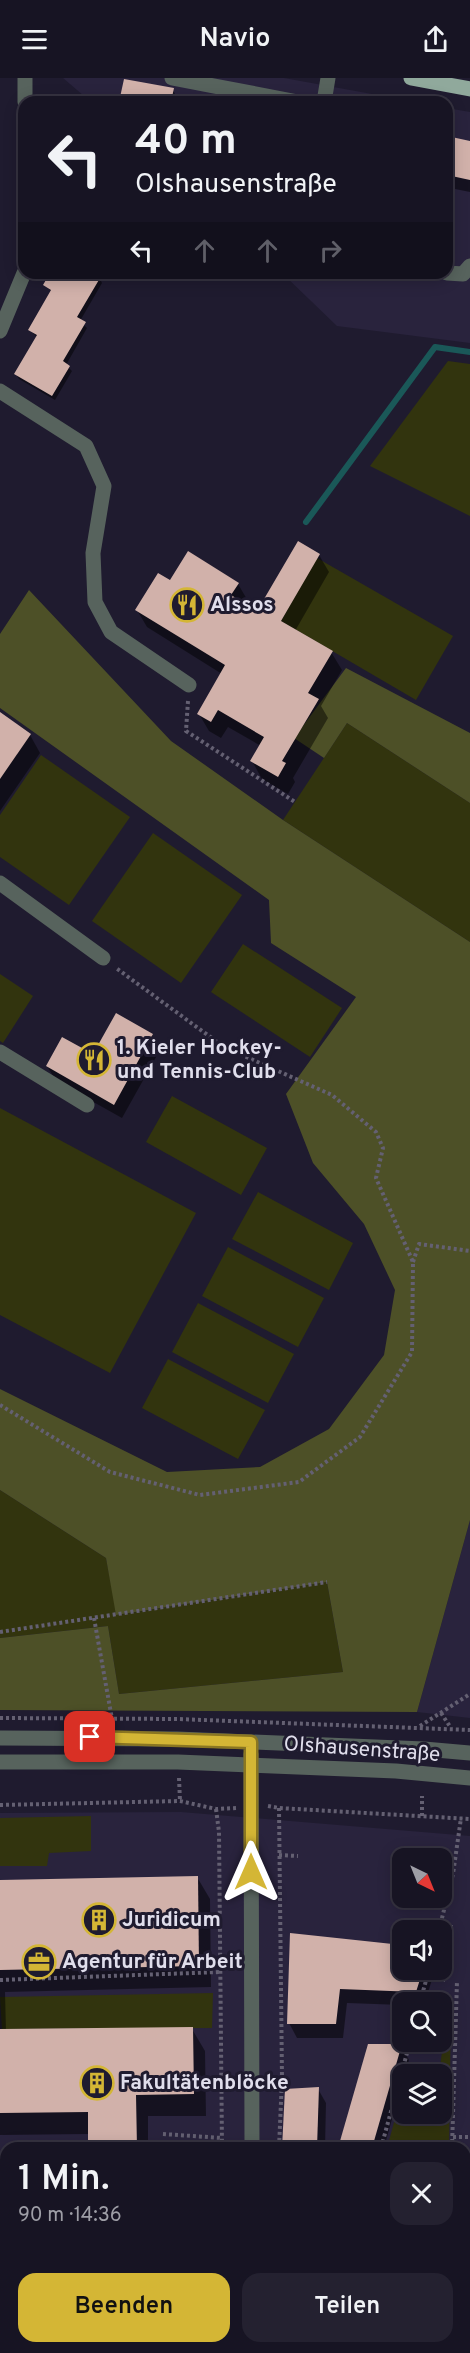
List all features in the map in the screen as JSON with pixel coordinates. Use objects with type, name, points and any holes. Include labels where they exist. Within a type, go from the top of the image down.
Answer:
[{"type":"main road","points":[[411,78],[470,89]]},
{"type":"street","points":[[25,96],[26,78]]},
{"type":"street","points":[[172,78],[266,96]]},
{"type":"street","points":[[325,96],[328,78]]},
{"type":"street","points":[[453,273],[463,274],[470,266]]},
{"type":"street","points":[[0,331],[22,279]]},
{"type":"street","points":[[0,391],[86,446],[104,486],[93,553],[95,602],[111,632],[189,685]]},
{"type":"street","points":[[0,883],[103,958]]},
{"type":"street","points":[[0,1052],[87,1105]]},
{"type":"street","name":"Olshausenstraße","points":[[0,1738],[112,1737],[424,1749],[470,1753]]},
{"type":"street","points":[[251,1742],[252,2142]]},
{"type":"street","name":"Olshausenstraße","points":[[0,1762],[251,1764],[396,1771],[470,1778]]},
{"type":"path","points":[[189,685],[186,731],[295,802]]},
{"type":"path","points":[[103,958],[224,1047],[332,1095],[376,1132],[383,1148],[375,1178],[413,1262]]},
{"type":"path","points":[[0,1405],[110,1472],[200,1495],[299,1482],[360,1437],[412,1352],[413,1262],[419,1244],[470,1251]]},
{"type":"path","points":[[0,1632],[327,1582]]},
{"type":"path","points":[[94,1618],[112,1718],[112,1737]]},
{"type":"path","points":[[420,1726],[470,1694]]},
{"type":"path","points":[[441,1713],[451,1728]]},
{"type":"path","points":[[0,1718],[112,1718],[420,1726],[470,1730]]},
{"type":"path","points":[[422,1796],[422,1816]]},
{"type":"path","points":[[0,1805],[180,1801],[216,1809],[272,1805],[279,1808],[470,1819]]},
{"type":"path","points":[[279,1808],[282,2079],[279,2142]]},
{"type":"path","points":[[216,1809],[219,1833],[222,2142]]},
{"type":"path","points":[[441,1920],[453,1874],[461,1818]]},
{"type":"path","points":[[279,1855],[298,1856]]},
{"type":"path","points":[[0,1980],[220,1972]]},
{"type":"path","points":[[453,2142],[453,2052],[457,1981]]},
{"type":"path","points":[[383,2142],[407,2052]]},
{"type":"path","points":[[163,2134],[222,2138]]},
{"type":"path","points":[[453,2137],[470,2137]]},
{"type":"shaded area","points":[[63,78],[284,78],[383,96],[84,96]]},
{"type":"shaded area","points":[[453,109],[470,112],[470,343],[337,326],[288,279],[453,279]]},
{"type":"shaded area","points":[[470,1520],[470,1718],[417,1712]]},
{"type":"shaded area","points":[[181,1812],[470,1836],[470,2142],[0,2142],[0,1813]]},
{"type":"green space","points":[[448,361],[470,364],[470,516],[370,466]]},
{"type":"green space","points":[[317,558],[453,636],[416,700],[281,621]]},
{"type":"green space","points":[[29,590],[171,741],[283,820],[470,942],[470,1520],[417,1712],[0,1710],[0,1638],[108,1626],[119,1694],[343,1672],[327,1582],[116,1615],[106,1558],[0,1490],[0,1389],[167,1472],[260,1467],[329,1429],[384,1355],[395,1290],[364,1224],[313,1163],[286,1094],[356,997],[271,943],[269,900],[0,708],[0,634]]},
{"type":"green space","points":[[346,668],[470,733],[470,803],[347,723],[324,758],[294,738]]},
{"type":"green space","points":[[347,723],[470,803],[470,942],[283,820]]},
{"type":"green space","points":[[41,755],[130,817],[69,905],[0,857],[0,815]]},
{"type":"green space","points":[[153,833],[242,895],[181,983],[92,921]]},
{"type":"green space","points":[[243,944],[342,1008],[310,1057],[211,992]]},
{"type":"green space","points":[[0,974],[33,996],[3,1043],[0,1041]]},
{"type":"green space","points":[[172,1096],[267,1148],[241,1195],[146,1142]]},
{"type":"green space","points":[[0,1108],[196,1213],[110,1373],[0,1315]]},
{"type":"green space","points":[[258,1192],[353,1243],[329,1290],[232,1239]]},
{"type":"green space","points":[[228,1247],[324,1298],[298,1347],[202,1296]]},
{"type":"green space","points":[[198,1303],[294,1354],[268,1403],[172,1352]]},
{"type":"green space","points":[[168,1359],[265,1410],[238,1459],[142,1408]]},
{"type":"green space","points":[[0,1490],[106,1558],[117,1615],[327,1582],[343,1672],[119,1694],[108,1626],[0,1638]]},
{"type":"green space","points":[[91,1816],[91,1851],[49,1853],[47,1866],[0,1866],[0,1818]]},
{"type":"green space","points":[[213,1993],[212,2028],[2,2029],[0,1997]]},
{"type":"green space","points":[[442,2052],[450,2052],[450,2064],[440,2064]]},
{"type":"green space","points":[[394,2124],[449,2124],[449,2142],[389,2142]]},
{"type":"building","points":[[124,79],[174,88],[172,96],[120,96]]},
{"type":"building","points":[[453,137],[470,141],[470,180],[453,176]]},
{"type":"building","points":[[46,279],[99,279],[77,317],[86,322],[63,361],[70,366],[52,396],[14,374],[37,335],[28,330],[51,290],[43,285]]},
{"type":"building","points":[[298,541],[320,554],[281,621],[333,651],[308,693],[319,699],[282,761],[286,763],[278,777],[250,761],[264,737],[218,710],[211,722],[197,714],[225,665],[135,610],[158,573],[170,580],[188,551],[239,583],[231,595],[257,611]]},
{"type":"building","points":[[0,712],[31,734],[0,779]]},
{"type":"building","name":"1. Kieler Hockey- und Tennis-Club","points":[[116,1013],[153,1034],[114,1105],[46,1066],[62,1037],[93,1054]]},
{"type":"building","name":"Juridicum","points":[[198,1876],[199,1966],[0,1970],[0,1880]]},
{"type":"building","points":[[290,1933],[392,1944],[392,1980],[420,1980],[416,1992],[340,1989],[336,2024],[287,2024]]},
{"type":"building","name":"Fakultätenblöcke","points":[[193,2027],[194,2094],[136,2095],[137,2142],[88,2142],[88,2112],[0,2113],[0,2029]]},
{"type":"building","points":[[368,2044],[392,2044],[392,2052],[400,2052],[396,2064],[392,2064],[392,2079],[374,2142],[340,2142]]},
{"type":"building","points":[[319,2087],[317,2142],[282,2142],[285,2089]]},
{"type":"waterway","points":[[306,522],[435,347],[470,352]]},
{"type":"place","name":"Alssos","points":[[187,605]]},
{"type":"place","name":"1. Kieler Hockey- und Tennis-Club","points":[[94,1060]]},
{"type":"place","name":"Juridicum","points":[[99,1920]]},
{"type":"place","name":"Agentur für Arbeit","points":[[39,1962]]},
{"type":"place","name":"Fakultätenblöcke","points":[[97,2083]]},
{"type":"route","points":[[90,1737],[251,1742],[251,1872]]}]
